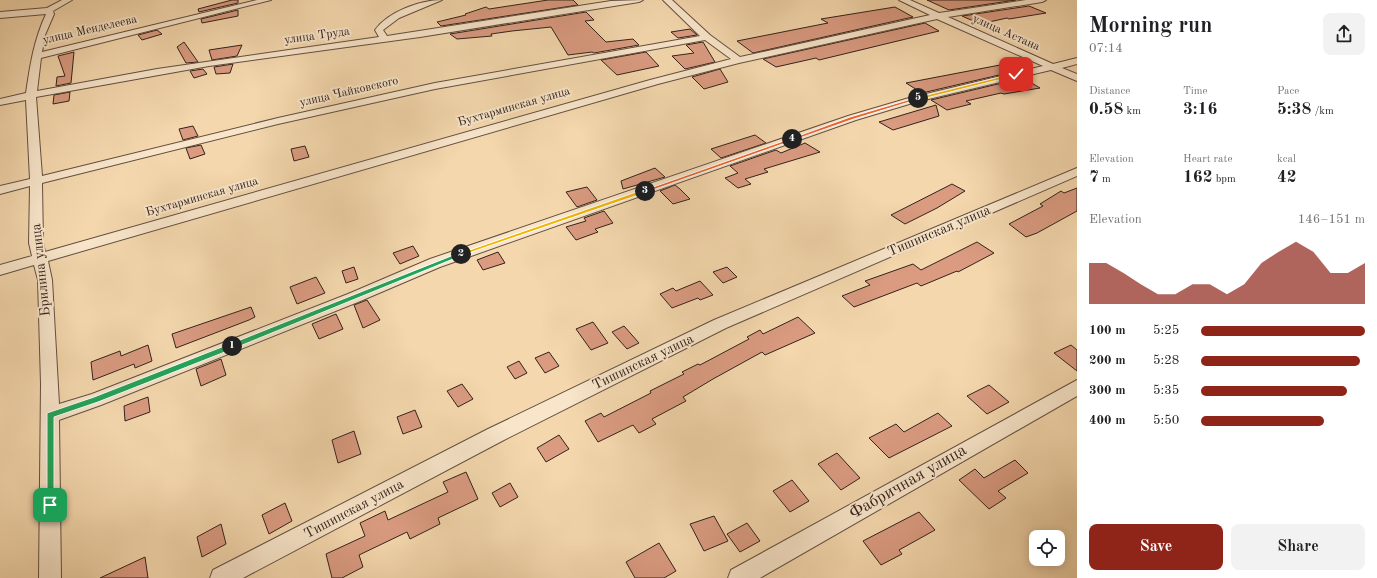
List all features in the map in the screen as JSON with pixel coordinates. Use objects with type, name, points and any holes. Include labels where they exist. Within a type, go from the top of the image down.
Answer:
[{"type":"street","points":[[0,15],[49,10],[68,0]]},
{"type":"street","name":"улица Менделеева","points":[[36,56],[267,0]]},
{"type":"street","points":[[385,38],[379,30],[381,26],[390,20],[438,0]]},
{"type":"street","name":"улица Труда","points":[[0,102],[119,77],[639,0]]},
{"type":"street","points":[[666,0],[707,37],[738,60]]},
{"type":"street","name":"улица Астана","points":[[903,0],[1077,78]]},
{"type":"street","name":"Бухтарминская улица","points":[[0,270],[551,110],[738,60],[937,16],[1042,0]]},
{"type":"street","name":"Брилина улица","points":[[49,10],[36,56],[31,95],[36,181],[36,243],[45,280],[50,415],[50,578]]},
{"type":"street","name":"улица Чайковского","points":[[0,190],[270,122],[427,88],[707,37]]},
{"type":"street","points":[[50,415],[95,400],[353,298],[435,263],[852,118],[913,100],[1050,66],[1077,61]]},
{"type":"street","name":"Тишинская улица","points":[[221,578],[494,435],[720,324],[1077,172]]},
{"type":"street","name":"Фабричная улица","points":[[739,578],[1077,387]]},
{"type":"building","points":[[232,0],[238,0],[238,3],[199,12],[198,9]]},
{"type":"building","points":[[548,0],[573,0],[578,5],[441,26],[437,22],[466,15],[465,14],[486,7],[489,9]]},
{"type":"building","points":[[927,0],[1016,0],[949,10]]},
{"type":"building","points":[[1029,6],[1046,13],[1009,19],[1007,18],[980,24],[962,16]]},
{"type":"building","points":[[895,7],[913,17],[753,53],[737,41],[828,23],[821,19]]},
{"type":"building","points":[[238,10],[238,16],[202,23],[201,19]]},
{"type":"building","points":[[586,12],[594,20],[585,21],[606,42],[633,39],[639,45],[594,53],[568,55],[551,27],[491,34],[492,36],[457,39],[450,34]]},
{"type":"building","points":[[925,23],[939,31],[819,60],[816,58],[776,67],[763,59]]},
{"type":"building","points":[[690,29],[697,35],[678,38],[671,32]]},
{"type":"building","points":[[157,30],[162,34],[142,40],[138,35]]},
{"type":"building","points":[[184,42],[198,62],[186,63],[177,47]]},
{"type":"building","points":[[703,42],[715,62],[685,69],[672,56],[694,53],[686,45]]},
{"type":"building","points":[[242,45],[237,56],[212,60],[209,50]]},
{"type":"building","points":[[74,52],[71,83],[56,86],[57,77],[65,76],[58,56]]},
{"type":"building","points":[[646,52],[659,66],[617,75],[601,60]]},
{"type":"building","points":[[233,64],[230,73],[216,74],[214,67]]},
{"type":"building","points":[[1000,65],[1012,72],[922,93],[906,83]]},
{"type":"building","points":[[203,69],[207,74],[194,78],[190,71]]},
{"type":"building","points":[[720,69],[728,82],[704,89],[692,77]]},
{"type":"building","points":[[1023,78],[1040,88],[1004,94],[1001,93],[966,101],[971,104],[947,110],[931,100]]},
{"type":"building","points":[[70,92],[69,101],[53,104],[54,95]]},
{"type":"building","points":[[936,105],[939,116],[893,130],[879,122]]},
{"type":"building","points":[[193,126],[198,136],[183,140],[179,129]]},
{"type":"building","points":[[755,135],[766,143],[721,158],[711,149]]},
{"type":"building","points":[[805,143],[820,152],[764,169],[768,172],[745,179],[751,184],[738,188],[725,178],[738,173],[730,166],[776,150],[781,153]]},
{"type":"building","points":[[201,145],[205,154],[190,159],[186,148]]},
{"type":"building","points":[[305,146],[309,157],[294,161],[291,149]]},
{"type":"building","points":[[655,168],[665,177],[623,189],[621,181]]},
{"type":"building","points":[[952,184],[965,191],[937,208],[905,224],[891,215]]},
{"type":"building","points":[[675,185],[690,199],[673,204],[660,191]]},
{"type":"building","points":[[587,187],[597,200],[577,207],[566,192]]},
{"type":"building","points":[[1077,188],[1077,211],[1037,233],[1026,237],[1009,224],[1043,206],[1040,204],[1061,191],[1064,193]]},
{"type":"building","points":[[604,211],[613,223],[595,229],[598,232],[576,240],[566,227],[586,221],[584,218]]},
{"type":"building","points":[[977,242],[994,253],[958,272],[957,271],[921,286],[917,283],[854,307],[842,296],[870,285],[865,281],[913,264],[921,270]]},
{"type":"building","points":[[413,246],[419,256],[400,264],[393,253]]},
{"type":"building","points":[[498,252],[505,263],[483,270],[477,260]]},
{"type":"building","points":[[354,267],[358,279],[346,283],[342,271]]},
{"type":"building","points":[[727,267],[737,277],[723,283],[713,272]]},
{"type":"building","points":[[316,277],[325,293],[297,304],[290,287]]},
{"type":"building","points":[[700,281],[713,295],[700,300],[698,298],[672,308],[660,294],[673,288],[676,291]]},
{"type":"building","points":[[367,300],[380,320],[363,328],[354,305]]},
{"type":"building","points":[[251,307],[255,317],[176,348],[172,334]]},
{"type":"building","points":[[336,314],[343,329],[319,339],[312,324]]},
{"type":"building","points":[[798,317],[815,333],[765,355],[762,352],[713,379],[683,397],[686,401],[652,419],[656,424],[639,433],[633,425],[598,442],[585,421],[601,413],[604,417],[651,393],[650,391],[684,374],[682,372],[698,364],[700,365],[749,339],[747,337],[760,330],[763,334]]},
{"type":"building","points":[[593,322],[608,343],[591,350],[576,329]]},
{"type":"building","points":[[624,326],[639,343],[627,349],[612,332]]},
{"type":"building","points":[[148,345],[152,361],[135,368],[134,364],[93,380],[91,362],[120,351],[121,356]]},
{"type":"building","points":[[1071,345],[1077,350],[1077,371],[1054,353]]},
{"type":"building","points":[[549,352],[559,366],[545,373],[535,358]]},
{"type":"building","points":[[221,359],[226,375],[201,386],[196,369]]},
{"type":"building","points":[[519,361],[527,373],[515,379],[507,367]]},
{"type":"building","points":[[462,384],[473,399],[458,407],[447,391]]},
{"type":"building","points":[[989,385],[1009,402],[987,414],[967,396]]},
{"type":"building","points":[[148,397],[150,412],[125,421],[124,406]]},
{"type":"building","points":[[415,410],[422,427],[403,434],[397,417]]},
{"type":"building","points":[[938,413],[952,426],[889,458],[869,438],[896,424],[904,432]]},
{"type":"building","points":[[354,431],[361,454],[338,463],[332,440]]},
{"type":"building","points":[[559,435],[569,449],[546,462],[537,448]]},
{"type":"building","points":[[837,453],[860,478],[841,490],[818,464]]},
{"type":"building","points":[[1015,460],[1028,473],[998,491],[1006,498],[989,509],[959,480],[975,469],[984,478]]},
{"type":"building","points":[[466,472],[478,499],[438,518],[440,524],[410,539],[407,532],[359,555],[363,567],[342,578],[332,578],[326,554],[365,536],[360,523],[385,511],[388,520],[448,492],[443,482]]},
{"type":"building","points":[[792,480],[809,501],[790,512],[773,491]]},
{"type":"building","points":[[510,483],[518,497],[500,507],[492,493]]},
{"type":"building","points":[[285,503],[292,521],[269,534],[262,515]]},
{"type":"building","points":[[919,512],[935,530],[899,550],[902,554],[881,565],[863,541]]},
{"type":"building","points":[[714,516],[728,541],[704,551],[690,524]]},
{"type":"building","points":[[747,523],[760,541],[740,552],[727,534]]},
{"type":"building","points":[[221,524],[226,544],[202,557],[197,537]]},
{"type":"building","points":[[659,543],[676,571],[664,578],[635,578],[626,562]]},
{"type":"building","points":[[145,557],[148,578],[100,578]]},
{"type":"route","points":[[50,505],[50,415],[95,400],[353,298],[435,263],[517,234],[852,118],[913,100],[1016,74]]}]
